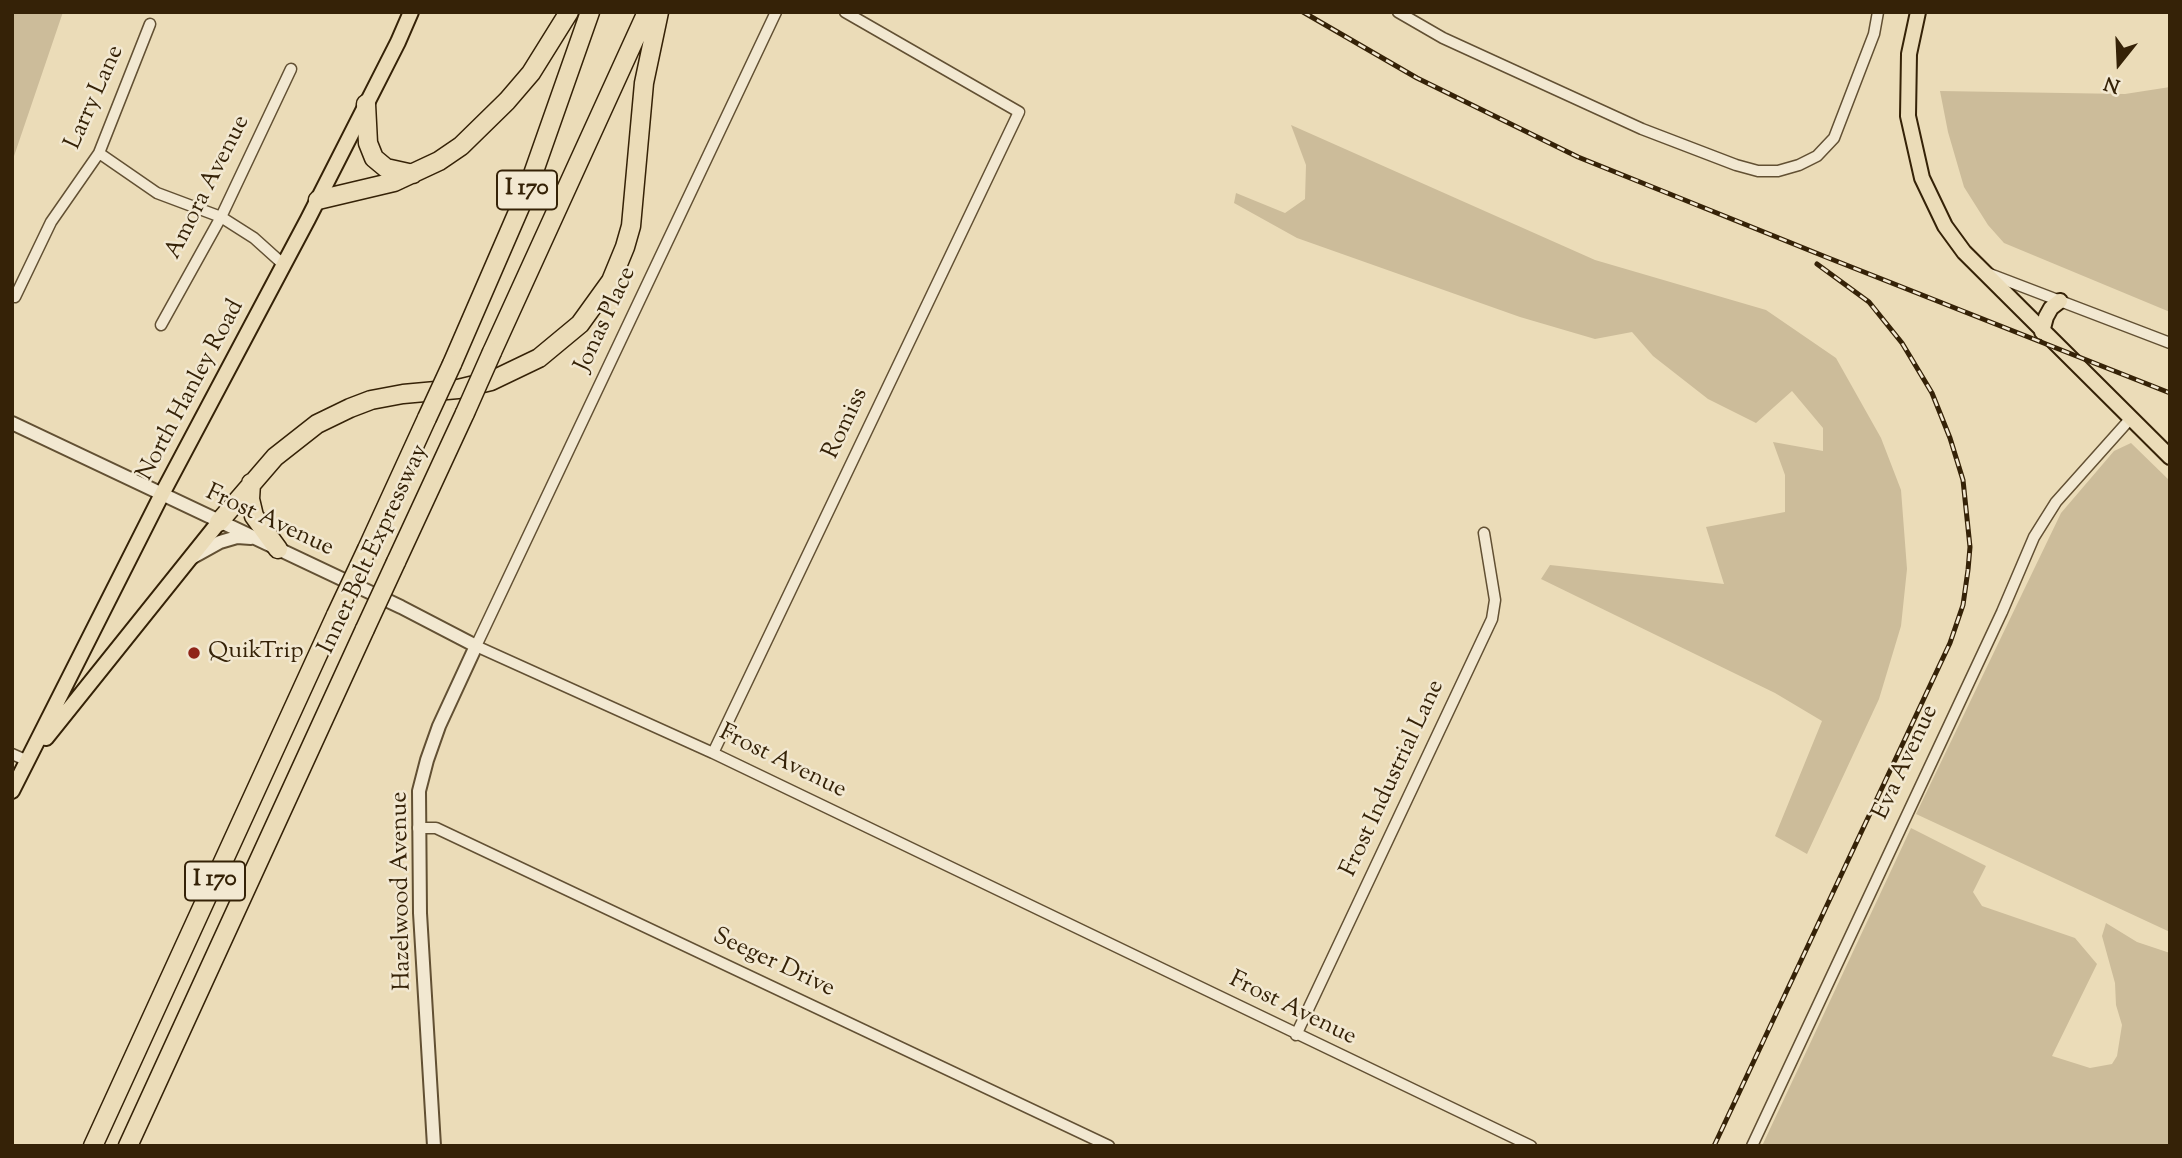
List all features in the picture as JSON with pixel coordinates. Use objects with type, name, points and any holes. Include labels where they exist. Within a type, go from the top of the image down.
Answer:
[{"type":"highway","points":[[318,200],[370,188],[413,174],[461,146],[499,110],[531,73],[569,12]]},
{"type":"highway","name":"Inner Belt Expressway","points":[[93,1146],[452,364],[527,191],[590,12]]},
{"type":"highway","name":"Inner Belt Expressway","points":[[128,1146],[647,12]]},
{"type":"highway","points":[[219,522],[288,444],[334,415],[371,400],[458,389],[500,378],[540,358],[580,324],[611,281],[631,226],[644,83],[659,12]]},
{"type":"highway","points":[[366,104],[368,143],[374,158],[386,168],[413,174]]},
{"type":"highway","points":[[251,483],[250,499],[254,516],[278,549]]},
{"type":"main road","name":"North Hanley Road","points":[[12,791],[162,494],[318,200],[411,12]]},
{"type":"main road","points":[[1918,12],[1909,54],[1908,116],[1917,159],[1930,196],[1945,226],[1964,252],[2170,457]]},
{"type":"main road","points":[[2042,332],[2051,307],[2060,301]]},
{"type":"main road","points":[[28,761],[219,522]]},
{"type":"street","name":"Jonas Place","points":[[476,646],[776,12]]},
{"type":"street","name":"Romiss","points":[[713,754],[1019,112],[845,12]]},
{"type":"street","points":[[1398,12],[1443,38],[1642,129],[1736,165],[1758,171],[1778,171],[1817,156],[1834,138],[1874,34],[1878,12]]},
{"type":"street","name":"Larry Lane","points":[[15,297],[51,222],[99,153],[150,24]]},
{"type":"street","name":"Amora Avenue","points":[[161,325],[221,217],[291,69]]},
{"type":"street","points":[[99,153],[157,192],[221,217],[254,238],[284,265]]},
{"type":"street","points":[[1983,271],[2170,343]]},
{"type":"street","name":"Eva Avenue","points":[[1752,1146],[2002,612],[2034,537],[2056,502],[2130,418]]},
{"type":"street","name":"Frost Avenue","points":[[13,424],[401,607],[476,646],[713,754],[1531,1146]]},
{"type":"street","name":"Frost Industrial Lane","points":[[1296,1035],[1492,619],[1495,600],[1484,533]]},
{"type":"street","points":[[189,559],[220,542],[237,537],[254,538]]},
{"type":"street","name":"Hazelwood Avenue","points":[[434,1146],[419,913],[419,791],[439,726],[476,646]]},
{"type":"street","points":[[12,754],[28,761]]},
{"type":"street","name":"Seeger Drive","points":[[418,828],[436,828],[1109,1146]]},
{"type":"shaded area","points":[[12,12],[63,12],[12,162]]},
{"type":"shaded area","points":[[2170,87],[2170,312],[2004,243],[1988,225],[1964,187],[1948,132],[1940,91],[2125,94]]},
{"type":"shaded area","points":[[1291,125],[1595,260],[1766,310],[1836,358],[1881,438],[1901,490],[1907,569],[1901,626],[1879,699],[1807,854],[1775,836],[1822,721],[1775,693],[1541,579],[1550,565],[1724,584],[1706,527],[1785,512],[1785,475],[1773,442],[1823,451],[1823,428],[1792,391],[1756,423],[1708,399],[1653,356],[1632,332],[1595,339],[1520,317],[1297,238],[1234,203],[1236,193],[1285,213],[1305,199],[1306,165]]},
{"type":"shaded area","points":[[2131,443],[2170,481],[2170,932],[1916,814],[2061,513],[2114,451]]},
{"type":"shaded area","points":[[1911,828],[1986,866],[1973,892],[1982,906],[2075,938],[2097,964],[2052,1056],[2090,1068],[2112,1064],[2117,1056],[2122,1025],[2116,1005],[2115,983],[2102,936],[2106,923],[2137,942],[2170,953],[2170,1145],[1762,1146]]},
{"type":"railway","points":[[1303,12],[1417,78],[1578,157],[2170,393]]},
{"type":"railway","points":[[1714,1146],[1950,643],[1963,605],[1968,570],[1970,547],[1963,480],[1932,393],[1902,343],[1869,302],[1817,264]]},
{"type":"place","name":"QuikTrip","points":[[194,653]]}]
